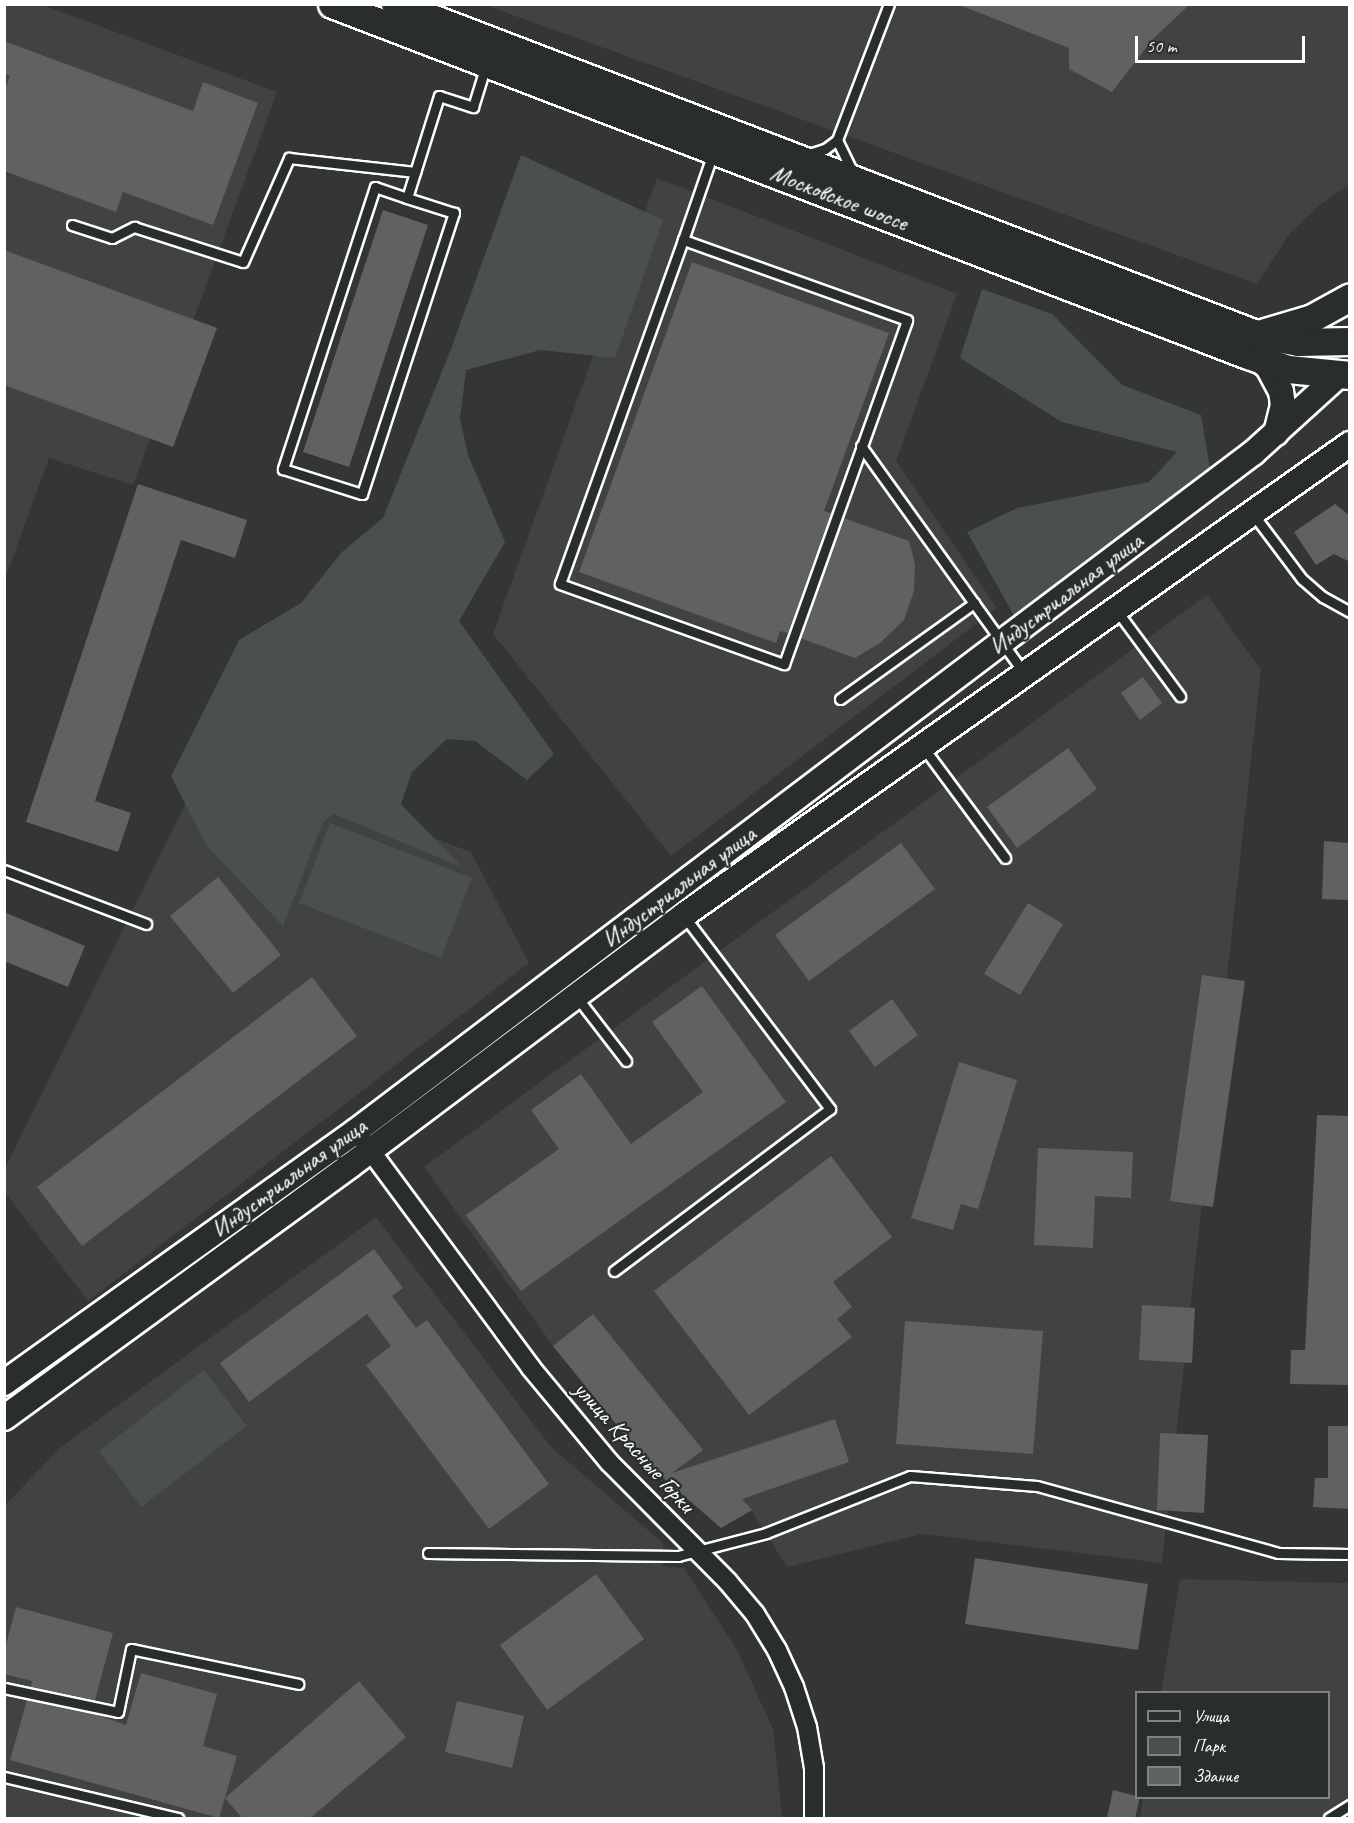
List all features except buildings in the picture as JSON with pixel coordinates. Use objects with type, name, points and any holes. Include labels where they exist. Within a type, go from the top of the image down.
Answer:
[{"type":"main road","name":"Московское шоссе","points":[[332,4],[490,53],[796,158],[1257,346],[1288,369],[1346,371]]},
{"type":"main road","name":"Московское шоссе","points":[[395,4],[490,53],[714,151],[1257,346]]},
{"type":"main road","points":[[1257,346],[1350,297]]},
{"type":"main road","points":[[1257,346],[1350,341]]},
{"type":"street","points":[[1257,346],[1281,391],[1283,405],[1276,433]]},
{"type":"street","name":"Индустриальная улица","points":[[4,1383],[356,1131],[1276,433],[1346,371]]},
{"type":"street","name":"Индустриальная улица","points":[[4,1418],[370,1151],[684,915],[1350,444]]},
{"type":"street","name":"Индустриальная улица","points":[[1327,461],[1350,452]]},
{"type":"street","name":"улица Красные Горки","points":[[356,1131],[531,1368],[595,1445],[699,1552],[755,1614],[777,1650],[794,1687],[807,1727],[814,1768],[814,1818]]},
{"type":"lane","points":[[796,158],[825,149],[837,140],[889,4]]},
{"type":"lane","points":[[407,198],[439,96],[473,107],[490,53]]},
{"type":"lane","points":[[837,140],[851,170],[863,184]]},
{"type":"lane","points":[[683,240],[907,320],[784,664],[560,584],[714,151]]},
{"type":"lane","points":[[72,225],[112,238],[134,227],[243,262],[289,158],[415,172]]},
{"type":"lane","points":[[375,187],[407,198],[454,213],[362,494],[283,469],[375,187]]},
{"type":"lane","points":[[861,446],[1025,674]]},
{"type":"lane","points":[[1253,513],[1302,579],[1323,597],[1350,612]]},
{"type":"lane","points":[[840,699],[974,603]]},
{"type":"lane","points":[[1115,609],[1180,696]]},
{"type":"lane","points":[[923,747],[1005,858]]},
{"type":"lane","points":[[4,870],[146,924]]},
{"type":"lane","points":[[614,1271],[830,1109],[684,915]]},
{"type":"lane","points":[[576,996],[626,1061]]},
{"type":"lane","points":[[428,1553],[678,1556],[766,1533],[910,1476],[1037,1486],[1278,1553],[1350,1554]]},
{"type":"lane","points":[[4,1688],[118,1712],[131,1649],[298,1684]]},
{"type":"lane","points":[[4,1777],[178,1818]]},
{"type":"lane","points":[[1329,1818],[1350,1805]]},
{"type":"shaded area","points":[[5,5],[43,5],[277,92],[133,485],[49,458],[5,579]]},
{"type":"shaded area","points":[[485,5],[1349,5],[1349,185],[1321,204],[1290,233],[1257,284]]},
{"type":"shaded area","points":[[657,178],[957,294],[896,461],[997,608],[671,856],[493,634]]},
{"type":"shaded area","points":[[1207,595],[1261,670],[1162,1563],[922,1534],[787,1567],[752,1511],[721,1528],[651,1467],[553,1346],[424,1167]]},
{"type":"shaded area","points":[[210,754],[471,852],[529,963],[88,1301],[5,1192],[4,1170]]},
{"type":"shaded area","points":[[376,1217],[551,1447],[663,1543],[663,1566],[684,1568],[737,1650],[773,1729],[782,1818],[5,1818],[5,1505],[61,1447]]},
{"type":"shaded area","points":[[1180,1579],[1349,1583],[1349,1818],[1140,1818],[1143,1799],[1330,1799],[1330,1691],[1161,1691]]},
{"type":"green space","points":[[521,155],[663,220],[615,358],[540,350],[466,370],[460,418],[468,455],[505,542],[459,621],[554,754],[527,780],[475,741],[447,739],[412,772],[401,804],[462,867],[334,814],[323,822],[283,926],[206,845],[171,776],[239,640],[301,603],[342,552],[383,518],[451,349]]},
{"type":"green space","points":[[982,289],[1052,314],[1122,385],[1201,415],[1214,492],[1021,628],[967,532],[1017,508],[1149,482],[1177,452],[1062,422],[960,358]]},
{"type":"green space","points":[[330,823],[472,878],[441,958],[299,903]]},
{"type":"green space","points":[[204,1370],[247,1426],[141,1507],[99,1451]]}]
